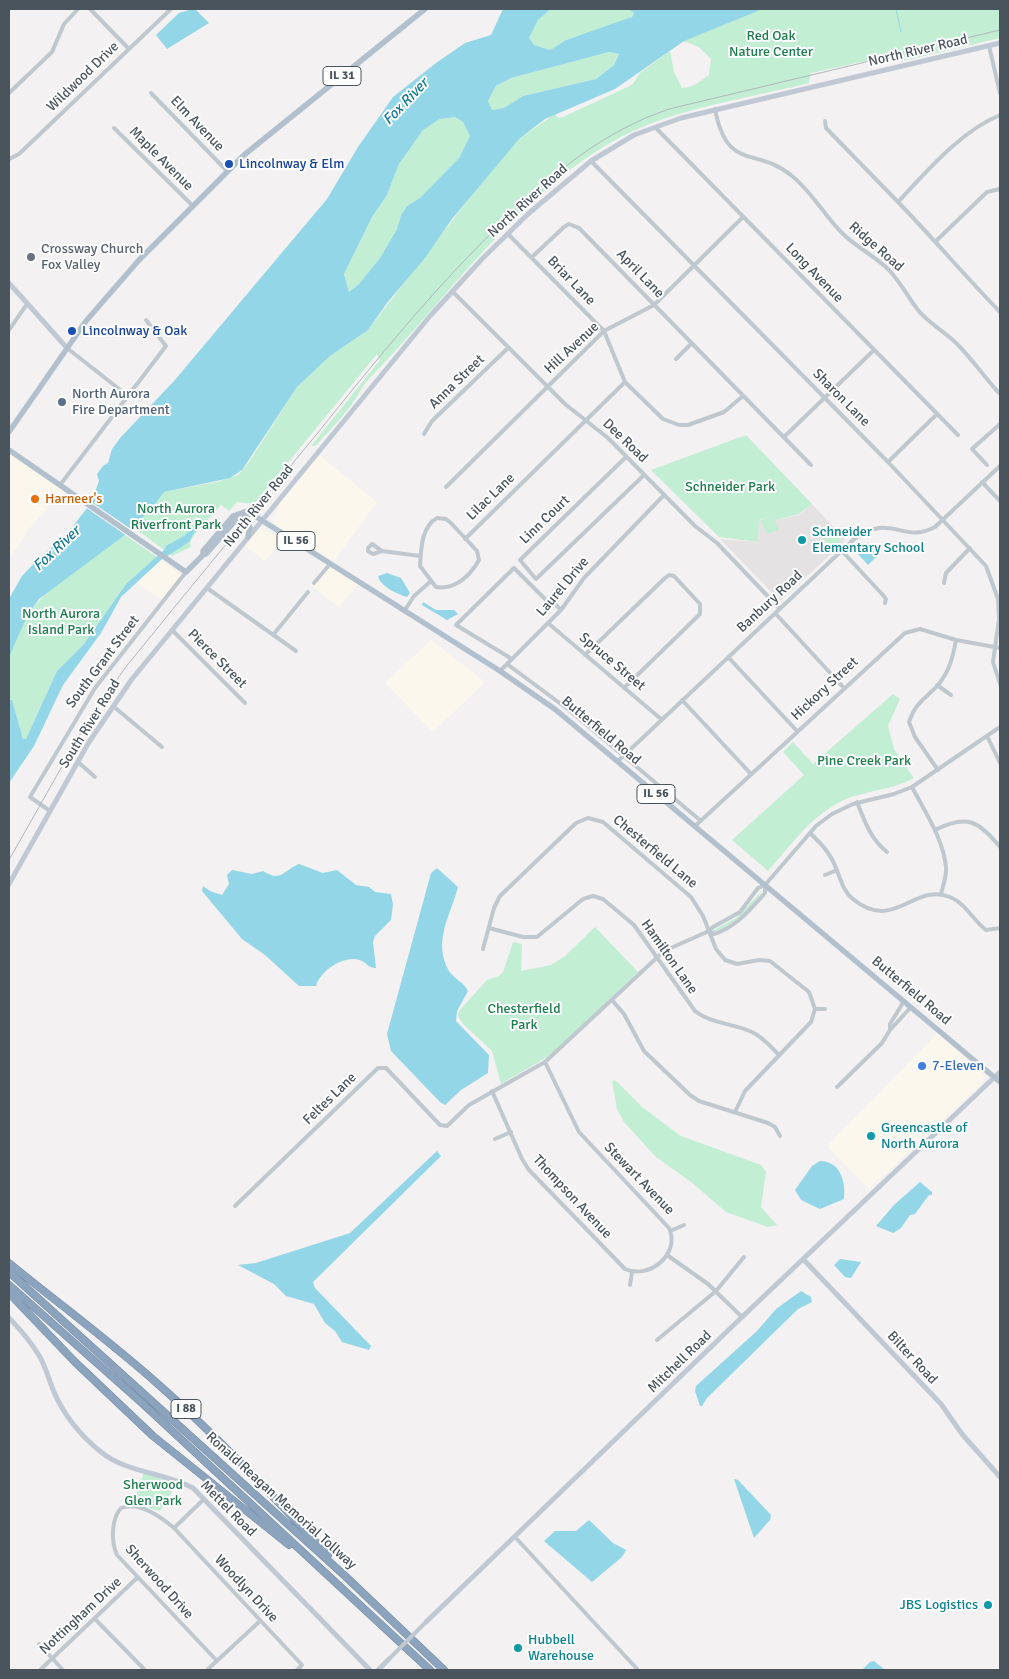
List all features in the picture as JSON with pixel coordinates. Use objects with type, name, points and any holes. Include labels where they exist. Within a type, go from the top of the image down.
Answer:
[{"type":"highway","name":"I 88","points":[[9,1263],[138,1367],[186,1409],[234,1455],[336,1564],[344,1575]]},
{"type":"highway","name":"Ronald Reagan Memorial Tollway","points":[[9,1272],[344,1575],[444,1670]]},
{"type":"highway","name":"Ronald Reagan Memorial Tollway","points":[[9,1285],[142,1404],[430,1670]]},
{"type":"highway","name":"I 88","points":[[9,1294],[75,1362],[154,1436],[292,1548],[302,1552]]},
{"type":"main road","name":"IL 31","points":[[9,432],[86,321],[116,285],[193,206],[259,142],[425,9]]},
{"type":"main road","points":[[9,450],[186,572],[206,554],[235,521],[250,514]]},
{"type":"main road","points":[[203,555],[203,551],[232,516],[243,511],[250,514]]},
{"type":"main road","name":"Butterfield Road","points":[[250,514],[263,520],[405,610],[500,671],[556,710],[998,1080]]},
{"type":"main road","points":[[242,518],[250,527],[248,537]]},
{"type":"street","points":[[9,93],[52,52],[64,24],[78,9]]},
{"type":"street","points":[[90,9],[129,48]]},
{"type":"street","name":"Wildwood Drive","points":[[9,159],[19,154],[168,10]]},
{"type":"street","name":"North River Road","points":[[207,588],[412,337],[452,291],[538,205],[592,161],[624,140],[655,127],[715,109],[1000,43]]},
{"type":"street","points":[[989,46],[1000,93]]},
{"type":"street","name":"Elm Avenue","points":[[151,93],[228,171]]},
{"type":"street","name":"Ridge Road","points":[[715,109],[721,134],[732,147],[746,157],[768,162],[792,175],[820,204],[842,233],[889,270],[918,310],[958,344],[1000,394]]},
{"type":"street","points":[[898,202],[965,135],[980,124],[1000,115]]},
{"type":"street","points":[[825,121],[826,128],[936,241],[963,275],[1000,312]]},
{"type":"street","name":"Long Avenue","points":[[655,127],[958,436]]},
{"type":"street","name":"Maple Avenue","points":[[114,128],[193,206]]},
{"type":"street","name":"Sharon Lane","points":[[592,161],[888,462],[986,566],[998,599],[999,619],[993,647],[993,662],[1000,684]]},
{"type":"street","points":[[936,241],[987,192],[1000,189]]},
{"type":"street","name":"Hill Avenue","points":[[446,486],[604,331],[654,305],[743,217]]},
{"type":"street","name":"April Lane","points":[[532,257],[569,224],[578,228],[811,465]]},
{"type":"street","name":"Briar Lane","points":[[508,234],[604,331],[625,382],[657,415],[668,422],[688,425],[715,416],[743,396]]},
{"type":"street","points":[[9,283],[67,348],[128,396]]},
{"type":"street","name":"Dee Road","points":[[452,291],[547,387],[626,457],[695,526],[717,543],[780,609]]},
{"type":"street","points":[[9,330],[27,304]]},
{"type":"street","points":[[60,485],[167,345],[146,320]]},
{"type":"street","points":[[676,359],[692,343]]},
{"type":"street","name":"Anna Street","points":[[424,434],[432,421],[508,348]]},
{"type":"street","points":[[784,437],[874,350]]},
{"type":"street","name":"Lilac Lane","points":[[430,582],[436,587],[453,587],[475,567],[479,560],[477,552],[465,539],[625,382]]},
{"type":"street","points":[[888,462],[937,414]]},
{"type":"street","points":[[987,465],[972,449],[1000,424]]},
{"type":"street","name":"Linn Court","points":[[626,457],[520,560],[536,579],[644,475]]},
{"type":"street","name":"Banbury Road","points":[[618,761],[842,550],[865,531],[875,527],[890,527],[918,533],[927,531],[943,520],[1000,466]]},
{"type":"street","points":[[982,482],[1000,501]]},
{"type":"street","name":"Laurel Drive","points":[[500,671],[562,610],[584,578],[664,495]]},
{"type":"street","points":[[405,610],[414,596],[430,582],[420,566],[420,556],[427,528],[437,518],[446,519],[465,539]]},
{"type":"street","points":[[944,583],[946,573],[970,548]]},
{"type":"street","points":[[842,550],[882,594],[886,599],[885,603]]},
{"type":"street","points":[[382,551],[420,556]]},
{"type":"street","points":[[314,583],[331,563]]},
{"type":"street","points":[[512,659],[456,625],[514,568],[549,603],[554,603],[562,610]]},
{"type":"street","name":"South Grant Street","points":[[50,811],[30,797],[91,693],[186,572]]},
{"type":"street","points":[[585,655],[665,578],[669,575],[674,576],[699,602],[701,612],[624,688]]},
{"type":"street","points":[[207,588],[296,650]]},
{"type":"street","name":"South River Road","points":[[9,884],[78,762],[113,706],[207,588]]},
{"type":"street","points":[[273,635],[308,592]]},
{"type":"street","points":[[775,613],[844,688]]},
{"type":"street","name":"Spruce Street","points":[[548,623],[661,719]]},
{"type":"street","name":"Hickory Street","points":[[695,826],[905,633],[920,629],[956,640],[1000,648]]},
{"type":"street","name":"Pierce Street","points":[[173,631],[245,703]]},
{"type":"street","points":[[938,770],[915,736],[909,722],[915,706],[937,685],[952,663],[956,640]]},
{"type":"street","points":[[728,657],[797,731]]},
{"type":"street","points":[[507,664],[551,695],[701,821]]},
{"type":"street","points":[[937,685],[951,695]]},
{"type":"street","points":[[682,700],[751,774]]},
{"type":"street","points":[[113,706],[162,746]]},
{"type":"street","points":[[492,1091],[545,1062],[657,956],[672,946],[709,931],[712,927],[736,916],[758,888],[765,885],[810,833],[832,814],[857,802],[894,794],[912,787],[1000,727]]},
{"type":"street","points":[[987,736],[1000,763]]},
{"type":"street","points":[[78,762],[95,777]]},
{"type":"street","points":[[912,787],[935,830],[946,868],[941,894]]},
{"type":"street","points":[[857,802],[865,824],[879,846],[887,852]]},
{"type":"street","points":[[483,949],[497,902],[503,893],[576,823],[588,818],[587,811]]},
{"type":"street","name":"Chesterfield Lane","points":[[588,818],[603,822],[684,889],[697,904],[716,949],[725,960],[736,964],[758,960],[775,964],[809,992],[815,1009]]},
{"type":"street","points":[[935,830],[958,821],[973,822],[989,834],[1000,847]]},
{"type":"street","points":[[810,833],[831,857],[844,888],[852,899],[873,910],[898,910],[916,898],[941,894],[958,901],[986,930],[1000,928]]},
{"type":"street","points":[[825,875],[837,870]]},
{"type":"street","points":[[709,931],[714,934],[743,917],[765,892],[765,885]]},
{"type":"street","points":[[489,928],[523,937],[537,937],[549,929],[579,900],[593,896],[592,889]]},
{"type":"street","name":"Hamilton Lane","points":[[593,896],[608,902],[630,920],[657,956],[686,1001],[699,1014],[710,1020],[750,1031],[764,1040],[779,1055]]},
{"type":"street","points":[[612,1000],[624,1014],[644,1051],[670,1078],[695,1099],[768,1123],[775,1127],[780,1136]]},
{"type":"street","points":[[890,1030],[890,1024],[904,1001]]},
{"type":"street","points":[[837,1087],[882,1043],[890,1030],[911,1007]]},
{"type":"street","points":[[735,1112],[745,1091],[810,1022],[815,1009],[825,1009]]},
{"type":"street","name":"Stewart Avenue","points":[[545,1062],[579,1132],[665,1222],[670,1230],[672,1243],[667,1255]]},
{"type":"street","name":"Feltes Lane","points":[[235,1206],[378,1068],[386,1068],[440,1125],[447,1126],[469,1105],[492,1091]]},
{"type":"street","name":"Mitchell Road","points":[[378,1670],[803,1259],[998,1080],[1000,1072]]},
{"type":"street","name":"Thompson Avenue","points":[[492,1091],[522,1159],[529,1170],[619,1263],[632,1272]]},
{"type":"street","points":[[495,1139],[511,1132]]},
{"type":"street","points":[[670,1230],[684,1226]]},
{"type":"street","points":[[630,1285],[632,1272],[649,1270],[667,1255],[716,1291],[742,1318]]},
{"type":"street","points":[[658,1340],[716,1291],[744,1257]]},
{"type":"street","name":"Bilter Road","points":[[803,1259],[941,1404],[962,1434],[1000,1477]]},
{"type":"street","name":"Mettel Road","points":[[9,1318],[30,1341],[40,1358],[54,1392],[70,1420],[102,1452],[128,1466],[176,1479],[193,1488],[370,1670]]},
{"type":"street","points":[[174,1528],[204,1499]]},
{"type":"street","name":"Sherwood Drive","points":[[174,1528],[156,1514],[128,1506],[121,1508],[116,1516],[114,1549],[217,1661]]},
{"type":"street","name":"Woodlyn Drive","points":[[174,1528],[302,1665],[297,1670]]},
{"type":"street","points":[[515,1537],[638,1670]]},
{"type":"street","name":"Nottingham Drive","points":[[40,1670],[138,1577]]},
{"type":"street","points":[[95,1619],[145,1670]]},
{"type":"street","points":[[207,1670],[260,1621]]},
{"type":"street","points":[[38,1644],[63,1670]]},
{"type":"shaded area","points":[[9,453],[64,489],[29,529],[9,559]]},
{"type":"shaded area","points":[[319,455],[377,502],[334,561],[277,526],[273,521],[279,504]]},
{"type":"shaded area","points":[[812,504],[846,540],[780,601],[720,539],[758,542],[759,520],[773,515],[777,520],[799,515]]},
{"type":"shaded area","points":[[260,529],[284,538],[265,561],[244,545]]},
{"type":"shaded area","points":[[161,560],[183,576],[162,600],[136,582]]},
{"type":"shaded area","points":[[326,564],[359,583],[339,607],[310,585]]},
{"type":"shaded area","points":[[431,640],[485,682],[433,732],[385,683]]},
{"type":"shaded area","points":[[938,1033],[982,1072],[985,1077],[982,1083],[869,1189],[827,1146]]},
{"type":"green space","points":[[551,9],[628,9],[634,13],[630,18],[614,26],[568,39],[550,50],[534,45],[529,38],[538,20]]},
{"type":"green space","points":[[763,9],[1000,9],[1000,38],[903,61],[898,54],[811,73],[809,83],[674,115],[631,132],[593,154],[557,180],[523,211],[459,278],[367,382],[330,431],[315,446],[311,446],[380,360],[377,354],[254,504],[237,502],[229,511],[221,505],[193,536],[190,543],[191,547],[172,556],[132,526],[153,507],[164,492],[216,482],[238,475],[249,462],[297,387],[330,356],[368,330],[498,161],[519,139],[555,114],[558,118],[563,117],[632,85],[640,73],[670,51],[674,72],[682,88],[696,84],[709,75],[711,59],[699,47],[683,41]]},
{"type":"green space","points":[[609,52],[619,54],[614,65],[596,79],[523,96],[504,108],[492,110],[488,101],[496,86],[511,78]]},
{"type":"green space","points":[[455,117],[463,122],[470,136],[459,158],[420,198],[407,206],[401,215],[397,229],[380,258],[359,284],[349,292],[344,274],[372,217],[387,195],[399,164],[423,130],[440,119]]},
{"type":"green space","name":"Schneider Park","points":[[746,435],[812,504],[799,514],[776,520],[773,516],[779,530],[767,534],[761,521],[768,517],[759,520],[758,542],[719,537],[651,470]]},
{"type":"green space","points":[[827,534],[832,539],[836,536],[841,540],[829,551],[825,547],[828,543],[823,538]]},
{"type":"green space","name":"North Aurora Island Park","points":[[125,535],[157,557],[126,584],[84,644],[57,671],[26,739],[23,739],[12,700],[9,700],[8,662],[16,636],[26,618],[39,601],[55,586]]},
{"type":"green space","name":"Pine Creek Park","points":[[893,694],[900,699],[888,726],[894,749],[914,778],[891,787],[851,797],[838,803],[815,819],[768,871],[732,840],[804,775],[783,752],[793,742],[813,764]]},
{"type":"green space","points":[[762,891],[753,904],[735,921],[721,929],[712,931],[736,918]]},
{"type":"green space","name":"Chesterfield Park","points":[[595,927],[638,972],[552,1054],[501,1084],[492,1051],[463,1024],[458,1016],[459,1011],[487,980],[499,976],[503,972],[513,942],[522,944],[521,971],[551,965],[565,956]]},
{"type":"green space","points":[[615,1080],[642,1107],[681,1136],[761,1165],[766,1172],[761,1207],[777,1225],[768,1227],[726,1212],[691,1182],[656,1157],[624,1122],[617,1109],[612,1081]]},
{"type":"green space","name":"Sherwood Glen Park","points":[[144,1473],[178,1482],[160,1511],[133,1503]]},
{"type":"water","points":[[195,9],[209,23],[167,49],[156,35],[179,13]]},
{"type":"water","name":"Fox River","points":[[503,9],[551,9],[538,20],[529,38],[534,45],[550,50],[566,40],[632,17],[634,13],[628,9],[763,9],[684,41],[615,89],[545,119],[519,139],[452,219],[425,258],[387,303],[368,330],[330,356],[297,387],[242,470],[230,478],[164,492],[153,507],[125,535],[39,599],[27,616],[9,657],[9,599],[22,576],[41,556],[66,535],[91,503],[99,481],[97,474],[108,463],[112,449],[121,437],[174,381],[327,199],[358,147],[393,97],[465,43],[491,35]],"holes":[[[609,52],[619,54],[614,65],[596,79],[523,96],[504,108],[492,110],[488,101],[496,86],[511,78]],[[455,117],[463,122],[470,136],[459,158],[420,198],[407,206],[401,215],[397,229],[380,258],[359,284],[349,292],[344,274],[372,217],[387,195],[399,164],[423,130],[440,119]]]},
{"type":"water","points":[[201,520],[189,542],[161,560],[121,597],[101,633],[63,685],[34,746],[9,783],[9,700],[12,700],[23,739],[26,739],[57,671],[84,644],[126,584],[164,550],[166,546],[184,536]]},
{"type":"water","points":[[868,543],[878,555],[868,565],[858,554]]},
{"type":"water","points":[[387,573],[401,578],[410,593],[407,597],[394,592],[379,580],[378,576]]},
{"type":"water","points":[[423,602],[436,610],[454,610],[458,614],[447,620],[422,605]]},
{"type":"water","points":[[299,864],[323,873],[337,870],[356,885],[369,887],[375,892],[391,894],[393,904],[391,920],[375,936],[373,942],[376,968],[370,967],[362,961],[348,959],[328,969],[318,980],[316,986],[299,986],[265,955],[242,939],[202,891],[203,886],[210,891],[222,895],[229,884],[227,875],[232,870],[252,874],[263,871],[279,876]]},
{"type":"water","points":[[437,868],[458,887],[444,928],[442,949],[449,971],[468,991],[457,1011],[456,1021],[489,1055],[488,1073],[461,1090],[445,1105],[391,1051],[387,1034],[431,873]]},
{"type":"water","points":[[437,1151],[441,1156],[313,1282],[315,1288],[371,1346],[369,1350],[342,1342],[335,1331],[325,1323],[314,1304],[286,1296],[274,1284],[238,1265],[256,1263],[350,1233]]},
{"type":"water","points":[[820,1161],[833,1165],[841,1174],[844,1186],[844,1199],[820,1209],[801,1200],[795,1190],[812,1166]]},
{"type":"water","points":[[920,1182],[932,1192],[932,1195],[929,1195],[915,1214],[910,1215],[901,1228],[893,1233],[876,1226],[894,1205]]},
{"type":"water","points":[[840,1259],[861,1262],[851,1278],[845,1277],[834,1265]]},
{"type":"water","points":[[801,1291],[811,1297],[812,1302],[798,1309],[700,1406],[695,1391],[696,1386],[757,1331],[776,1309]]},
{"type":"water","points":[[734,1479],[738,1480],[771,1515],[770,1520],[754,1538]]},
{"type":"water","points":[[589,1520],[613,1543],[626,1550],[622,1557],[592,1582],[544,1541],[555,1531],[576,1531]]},
{"type":"water","points":[[874,1661],[885,1670],[862,1670],[870,1662]]},
{"type":"pier","points":[[90,501],[131,529],[127,536],[85,507]]},
{"type":"waterway","points":[[896,9],[901,32]]},
{"type":"railway","points":[[9,860],[86,724],[125,668],[409,322],[457,268],[545,183],[603,140],[646,118],[669,109],[1000,30]]},
{"type":"place","name":"Lincolnway & Elm","points":[[229,164]]},
{"type":"place","name":"Crossway Church Fox Valley","points":[[31,257]]},
{"type":"place","name":"Lincolnway & Oak","points":[[72,331]]},
{"type":"place","name":"North Aurora Fire Department","points":[[62,402]]},
{"type":"place","name":"Harneer's","points":[[35,499]]},
{"type":"place","name":"Schneider Elementary School","points":[[802,540]]},
{"type":"place","name":"7-Eleven","points":[[922,1066]]},
{"type":"place","name":"Greencastle of North Aurora","points":[[871,1136]]},
{"type":"place","name":"JBS Logistics","points":[[988,1605]]},
{"type":"place","name":"Hubbell Warehouse","points":[[518,1648]]},
{"type":"park label","name":"Red Oak Nature Center","points":[[771,44]]},
{"type":"park label","name":"North Aurora Riverfront Park","points":[[176,518]]}]
